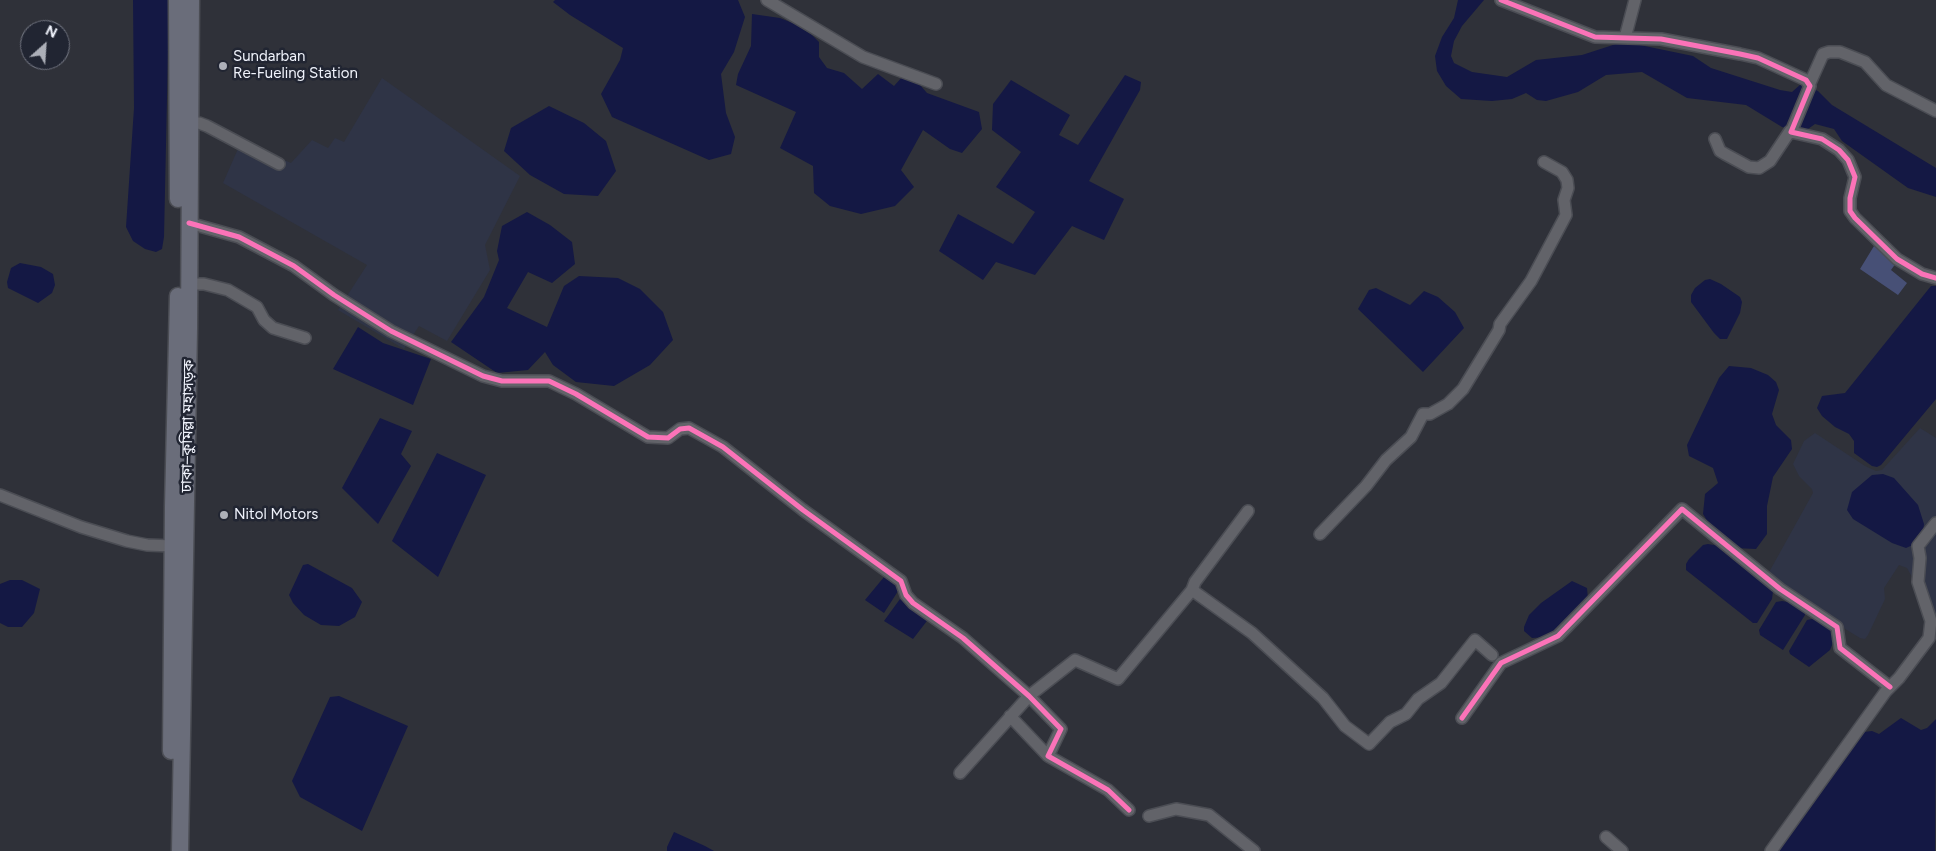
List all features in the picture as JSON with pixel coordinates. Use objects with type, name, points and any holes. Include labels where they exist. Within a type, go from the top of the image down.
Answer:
[{"type":"highway","name":"ঢাকা–কুমিল্লা মহাসড়ক","points":[[170,851],[173,546],[178,310],[177,0]]},
{"type":"highway","name":"ঢাকা–কুমিল্লা মহাসড়ক","points":[[180,851],[192,0]]},
{"type":"street","points":[[767,0],[862,57],[936,84]]},
{"type":"street","points":[[1501,0],[1595,37],[1661,38],[1758,58],[1790,71],[1810,85]]},
{"type":"street","points":[[1625,38],[1635,0]]},
{"type":"street","points":[[1715,139],[1720,151],[1749,167],[1759,168],[1770,161],[1790,130],[1823,54],[1829,52],[1840,52],[1865,62],[1886,85],[1936,110]]},
{"type":"street","points":[[190,123],[199,123],[207,126],[279,164]]},
{"type":"street","points":[[1790,130],[1822,139],[1839,150],[1848,160],[1855,177],[1850,198],[1850,211],[1855,218],[1897,259],[1922,274],[1936,278]]},
{"type":"street","points":[[1320,534],[1366,486],[1386,460],[1411,437],[1423,414],[1430,414],[1448,404],[1463,389],[1499,330],[1500,324],[1531,281],[1566,214],[1564,200],[1568,188],[1567,180],[1562,172],[1544,162]]},
{"type":"street","points":[[189,223],[239,237],[278,258],[391,331],[483,376],[509,382],[549,381],[576,394],[648,437],[668,438],[680,429],[689,428],[723,447],[803,510],[901,581],[906,595],[913,604],[963,638],[1029,696],[1061,729],[1048,756]]},
{"type":"street","points":[[188,284],[204,284],[228,290],[257,307],[264,320],[273,328],[305,338]]},
{"type":"street","points":[[0,495],[81,526],[127,541],[147,545],[173,546]]},
{"type":"street","points":[[1462,718],[1501,663],[1558,636],[1682,509],[1780,589],[1837,627],[1840,648],[1890,687]]},
{"type":"street","points":[[960,773],[1029,696],[1075,660],[1118,679],[1192,590],[1195,582],[1248,511]]},
{"type":"street","points":[[1771,851],[1890,687],[1923,649],[1929,638],[1933,620],[1918,582],[1920,558],[1918,546],[1936,523]]},
{"type":"street","points":[[1192,590],[1252,633],[1323,698],[1345,726],[1368,744],[1390,722],[1406,714],[1418,698],[1441,683],[1475,640],[1492,655]]},
{"type":"street","points":[[1010,716],[1048,756],[1108,790],[1129,810]]},
{"type":"street","points":[[1149,816],[1176,809],[1209,815],[1254,851]]},
{"type":"street","points":[[1606,837],[1622,851]]},
{"type":"shaded area","points":[[133,0],[168,0],[169,4],[164,237],[162,249],[156,252],[145,249],[133,241],[126,227],[134,108]]},
{"type":"shaded area","points":[[555,0],[738,0],[745,17],[734,52],[721,74],[726,113],[735,137],[731,154],[709,160],[612,117],[601,94],[620,60],[623,48],[570,15],[553,2]]},
{"type":"shaded area","points":[[1458,0],[1484,0],[1462,26],[1454,41],[1451,56],[1454,63],[1472,72],[1507,77],[1536,60],[1582,55],[1616,44],[1635,44],[1693,56],[1711,68],[1780,90],[1792,92],[1801,84],[1818,91],[1832,105],[1936,168],[1936,197],[1908,188],[1842,141],[1834,129],[1815,124],[1808,129],[1797,131],[1782,127],[1746,105],[1687,98],[1642,72],[1606,75],[1578,92],[1546,101],[1537,100],[1526,93],[1512,99],[1492,101],[1461,99],[1446,86],[1437,71],[1435,56],[1442,37],[1454,18]]},
{"type":"shaded area","points":[[752,14],[780,18],[795,24],[812,35],[819,42],[819,57],[827,68],[844,73],[862,89],[878,74],[894,86],[903,76],[913,77],[927,93],[979,112],[982,129],[962,153],[950,149],[923,130],[901,170],[914,187],[895,206],[861,214],[830,206],[814,193],[813,166],[780,148],[796,112],[736,85],[738,74],[751,46]]},
{"type":"shaded area","points":[[1125,75],[1141,82],[1140,90],[1089,181],[1124,199],[1104,240],[1072,226],[1035,275],[996,262],[983,280],[939,251],[958,214],[1013,244],[1035,212],[996,187],[1021,152],[992,130],[993,104],[1011,80],[1070,115],[1059,135],[1078,145]]},
{"type":"shaded area","points":[[382,78],[520,176],[485,245],[490,270],[447,341],[419,326],[404,349],[338,310],[367,265],[223,183],[241,142],[291,163],[312,140],[328,148],[335,138],[344,142]]},
{"type":"shaded area","points":[[549,106],[584,123],[606,141],[616,171],[598,196],[564,194],[530,175],[504,151],[511,128]]},
{"type":"shaded area","points":[[527,212],[550,225],[572,242],[575,264],[552,283],[528,272],[507,308],[547,327],[564,286],[579,276],[618,278],[640,289],[663,312],[673,340],[650,365],[614,386],[576,382],[553,365],[545,352],[528,370],[497,373],[451,342],[484,297],[499,260],[497,251],[502,226]]},
{"type":"shaded area","points":[[1874,246],[1896,263],[1891,270],[1907,283],[1898,295],[1860,269]]},
{"type":"shaded area","points":[[20,263],[41,267],[53,274],[55,285],[52,293],[38,303],[8,288],[7,282],[11,268]]},
{"type":"shaded area","points":[[1710,279],[1740,297],[1742,302],[1740,313],[1727,339],[1720,339],[1714,333],[1691,302],[1691,295],[1695,288],[1705,280]]},
{"type":"shaded area","points":[[1931,286],[1936,286],[1936,399],[1881,465],[1877,467],[1872,466],[1854,453],[1854,441],[1849,434],[1835,427],[1822,416],[1817,408],[1822,396],[1845,393]]},
{"type":"shaded area","points":[[1376,288],[1410,305],[1424,291],[1438,297],[1455,312],[1464,328],[1423,372],[1358,309],[1369,290]]},
{"type":"shaded area","points":[[358,327],[383,343],[431,359],[413,405],[333,369]]},
{"type":"shaded area","points":[[1729,366],[1751,368],[1768,375],[1776,382],[1779,390],[1772,414],[1776,425],[1791,440],[1792,449],[1773,477],[1767,506],[1767,534],[1756,549],[1734,548],[1713,530],[1703,514],[1705,494],[1718,483],[1713,468],[1689,456],[1687,445],[1719,378]]},
{"type":"shaded area","points":[[380,418],[412,431],[401,454],[411,466],[378,524],[342,488]]},
{"type":"shaded area","points":[[1920,428],[1936,438],[1936,620],[1907,568],[1899,565],[1884,588],[1885,599],[1868,635],[1865,639],[1860,638],[1814,610],[1768,574],[1813,493],[1812,489],[1799,476],[1793,464],[1804,441],[1815,433],[1865,466],[1876,471],[1882,470]]},
{"type":"shaded area","points":[[437,453],[486,475],[438,577],[392,541]]},
{"type":"shaded area","points":[[1883,474],[1894,478],[1918,505],[1924,524],[1923,532],[1917,543],[1906,548],[1892,543],[1853,519],[1847,510],[1852,492],[1872,475]]},
{"type":"shaded area","points":[[1703,545],[1720,546],[1773,591],[1772,599],[1757,623],[1753,623],[1686,570],[1686,564],[1689,559]]},
{"type":"shaded area","points":[[308,564],[352,588],[362,602],[355,617],[339,626],[321,625],[304,615],[293,603],[289,595],[303,565]]},
{"type":"shaded area","points":[[884,577],[900,588],[884,613],[865,600]]},
{"type":"shaded area","points":[[10,580],[22,580],[40,589],[34,613],[22,627],[8,627],[0,623],[0,584]]},
{"type":"shaded area","points":[[1572,581],[1587,588],[1588,599],[1547,637],[1532,638],[1524,631],[1529,615],[1541,603]]},
{"type":"shaded area","points":[[900,599],[930,617],[913,639],[884,621]]},
{"type":"shaded area","points":[[1776,602],[1793,603],[1805,611],[1805,615],[1783,650],[1760,635],[1759,630]]},
{"type":"shaded area","points":[[1816,618],[1835,633],[1835,638],[1830,650],[1809,667],[1790,654],[1789,651],[1807,620]]},
{"type":"shaded area","points":[[339,696],[408,726],[362,831],[300,797],[292,781],[330,697]]},
{"type":"shaded area","points":[[1901,718],[1921,730],[1927,728],[1936,719],[1935,851],[1777,851],[1864,732],[1872,731],[1879,734]]},
{"type":"shaded area","points":[[674,832],[705,846],[714,851],[667,851]]},
{"type":"cycle path","points":[[1501,0],[1595,37],[1661,39],[1740,54],[1758,58],[1806,80],[1810,86],[1791,132],[1822,139],[1839,150],[1848,160],[1855,177],[1850,198],[1850,211],[1855,218],[1897,259],[1922,274],[1936,278]]},
{"type":"cycle path","points":[[189,223],[239,237],[294,266],[334,295],[391,331],[483,376],[502,381],[549,381],[576,394],[648,437],[668,438],[680,429],[689,428],[723,447],[803,510],[901,581],[906,595],[913,603],[963,638],[1029,696],[1061,729],[1048,756],[1108,790],[1129,810]]},
{"type":"cycle path","points":[[1462,718],[1501,663],[1558,636],[1682,509],[1780,589],[1837,627],[1840,648],[1890,687]]},
{"type":"place","name":"Sundarban Re-Fueling Station","points":[[223,66]]},
{"type":"place","name":"Nitol Motors","points":[[224,515]]}]
